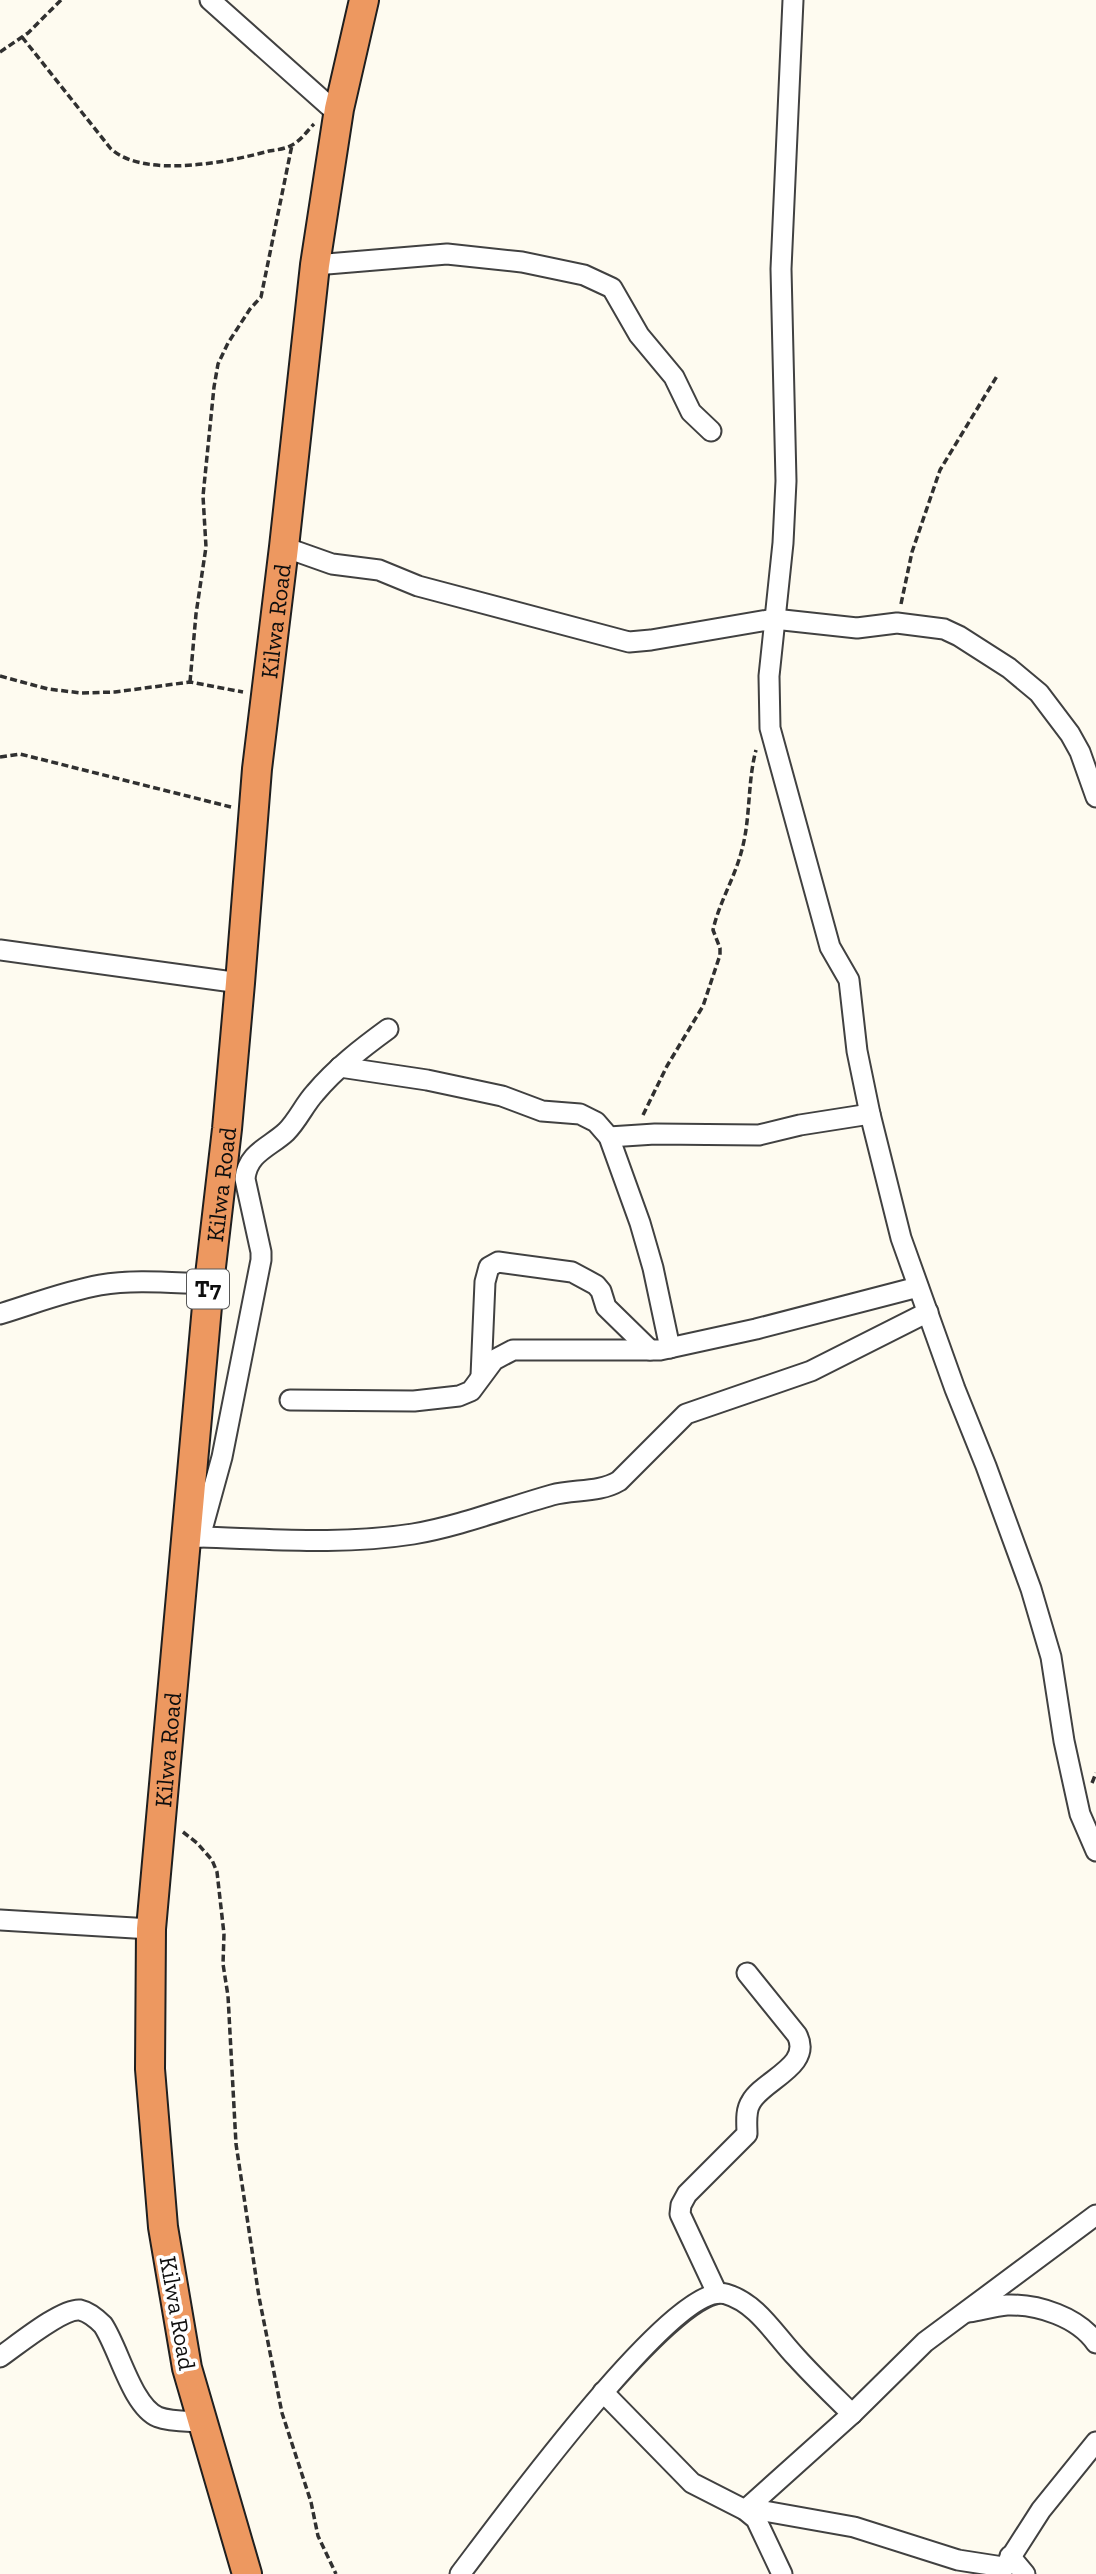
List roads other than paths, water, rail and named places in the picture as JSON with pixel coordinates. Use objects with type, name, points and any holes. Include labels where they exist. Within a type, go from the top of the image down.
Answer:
[{"type":"highway","name":"Kilwa Road","points":[[247,2574],[187,2368],[163,2227],[150,2069],[151,1929],[193,1535],[209,1284],[227,1129],[265,696],[334,108],[364,0]]},
{"type":"street","points":[[210,0],[334,108]]},
{"type":"street","points":[[793,0],[781,269],[786,481],[783,543],[768,688],[770,728],[830,947],[849,980],[857,1051],[901,1238],[1031,1589],[1051,1657],[1080,1814],[1096,1851]]},
{"type":"street","points":[[315,265],[447,254],[522,262],[584,275],[612,288],[639,335],[674,377],[691,412],[711,431]]},
{"type":"street","points":[[284,547],[332,564],[379,569],[418,586],[629,642],[774,619],[857,628],[897,623],[944,629],[1009,668],[1039,693],[1080,752],[1096,797]]},
{"type":"street","points":[[0,950],[240,983]]},
{"type":"street","points":[[388,1029],[340,1067],[313,1094],[298,1119],[285,1133],[250,1160],[245,1178],[261,1261],[222,1457],[193,1535],[316,1540],[415,1533],[556,1494],[608,1487],[619,1481],[686,1414],[811,1371],[928,1312]]},
{"type":"street","points":[[340,1067],[426,1080],[502,1096],[542,1111],[580,1114],[596,1122],[609,1137],[650,1256],[670,1348]]},
{"type":"street","points":[[609,1137],[759,1135],[800,1125],[870,1114]]},
{"type":"street","points":[[481,1376],[485,1282],[489,1267],[498,1262],[560,1269],[572,1272],[596,1285],[606,1307],[650,1350]]},
{"type":"street","points":[[0,1314],[102,1284],[209,1284]]},
{"type":"street","points":[[290,1400],[414,1401],[467,1394],[494,1360],[513,1350],[670,1348],[918,1287]]},
{"type":"street","points":[[0,1920],[151,1929]]},
{"type":"street","points":[[717,2293],[680,2214],[681,2205],[687,2194],[746,2136],[749,2104],[762,2088],[796,2062],[800,2047],[797,2035],[747,1973]]},
{"type":"street","points":[[746,2509],[852,2414],[925,2342],[1096,2215]]},
{"type":"street","points":[[460,2574],[621,2371],[674,2320],[709,2295],[726,2294],[753,2309],[795,2357],[852,2414]]},
{"type":"street","points":[[965,2312],[1007,2305],[1043,2309],[1070,2320],[1096,2343]]},
{"type":"street","points":[[0,2357],[65,2313],[80,2311],[103,2325],[136,2393],[148,2410],[161,2418],[202,2421]]},
{"type":"street","points":[[603,2392],[692,2483],[746,2509],[854,2527],[958,2560],[1005,2566],[1025,2574]]},
{"type":"street","points":[[1005,2566],[1041,2510],[1096,2442]]},
{"type":"street","points":[[746,2509],[756,2519],[782,2574]]}]
